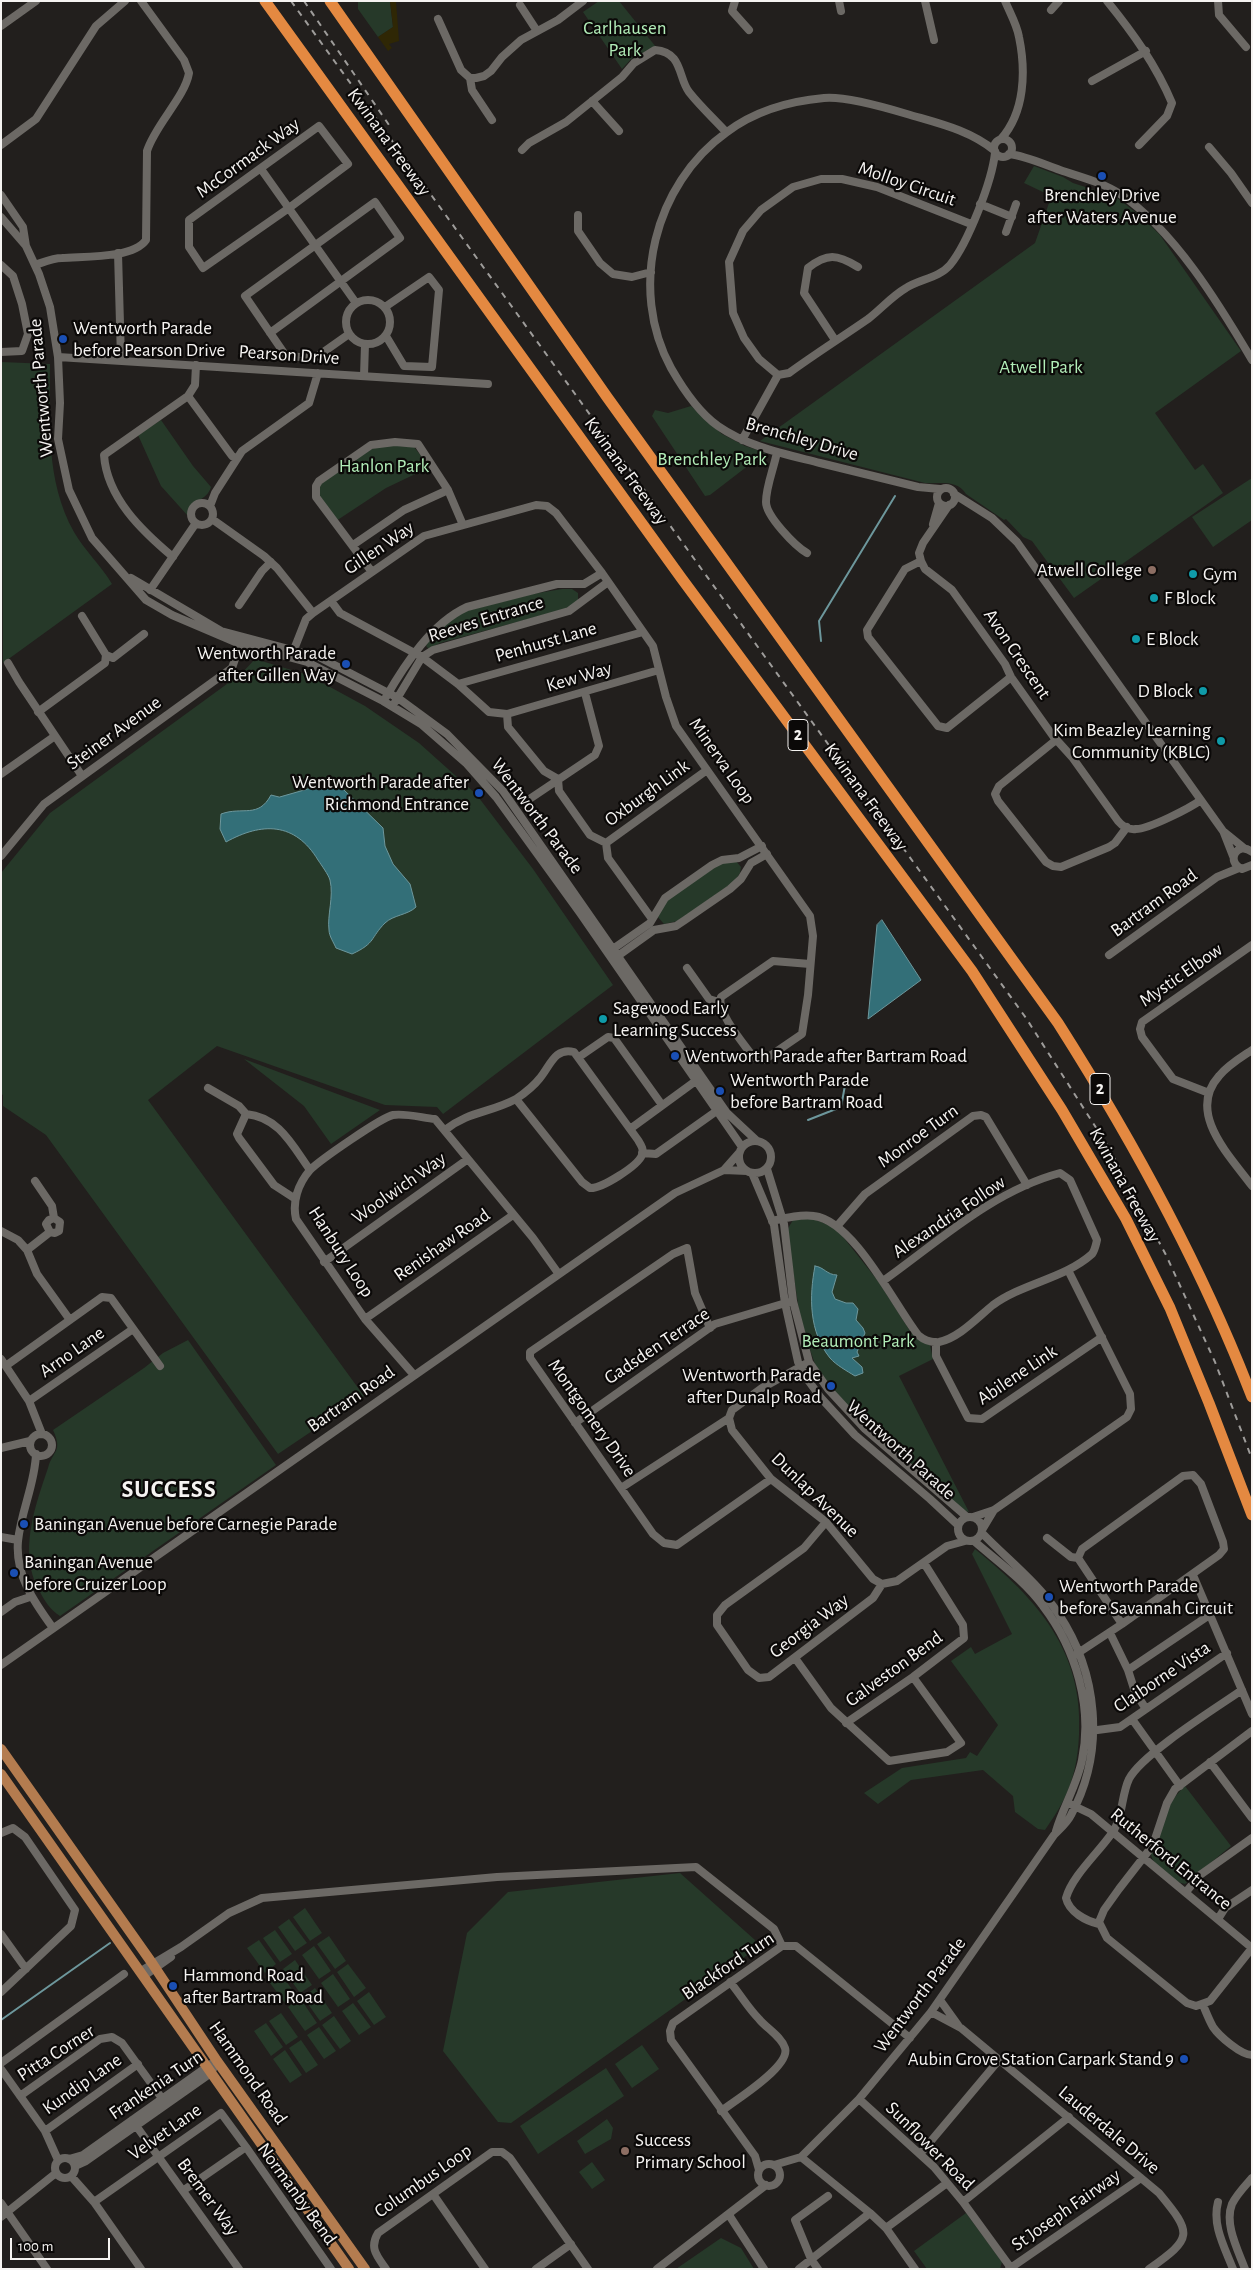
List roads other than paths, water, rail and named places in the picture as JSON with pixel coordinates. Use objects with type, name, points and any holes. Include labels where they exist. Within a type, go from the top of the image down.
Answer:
[{"type":"highway","name":"Kwinana Freeway","points":[[265,1],[682,579],[966,963],[1009,1028],[1062,1110],[1126,1220],[1173,1317],[1209,1403],[1252,1515]]},
{"type":"highway","name":"Kwinana Freeway","points":[[330,1],[607,397],[1058,1023],[1100,1089],[1159,1195],[1206,1288],[1252,1396]]},
{"type":"main road","name":"Hammond Road","points":[[1,1749],[154,1966],[217,2061],[365,2269]]},
{"type":"main road","name":"Hammond Road","points":[[1,1774],[349,2269]]},
{"type":"street","points":[[1,26],[36,1]]},
{"type":"street","points":[[3,146],[36,119],[96,26],[125,1]]},
{"type":"street","points":[[35,265],[61,258],[102,257],[139,247],[146,240],[147,151],[152,138],[185,84],[189,74],[184,60],[141,1]]},
{"type":"street","points":[[438,19],[457,64],[465,75],[470,78],[484,76],[510,50],[536,31],[558,20],[583,1]]},
{"type":"street","points":[[735,1],[732,11],[749,30]]},
{"type":"street","points":[[838,1],[841,11]]},
{"type":"street","points":[[924,1],[934,40]]},
{"type":"street","points":[[1005,1],[1019,35],[1023,66],[1021,97],[1010,129],[1011,144],[1007,155]]},
{"type":"street","points":[[1051,10],[1059,1]]},
{"type":"street","points":[[1107,1],[1146,51],[1164,83],[1172,103],[1167,116],[1139,145]]},
{"type":"street","points":[[1218,1],[1219,15],[1246,47]]},
{"type":"street","points":[[520,5],[536,31]]},
{"type":"street","points":[[522,150],[528,143],[566,122],[622,77],[634,63],[647,54],[659,50],[679,64],[688,90],[726,132]]},
{"type":"street","points":[[1092,81],[1146,51]]},
{"type":"street","points":[[470,78],[472,90],[492,120]]},
{"type":"street","name":"Brenchley Drive","points":[[954,494],[949,488],[918,487],[777,452],[742,440],[716,425],[701,411],[676,378],[664,356],[656,332],[651,304],[650,272],[658,226],[674,192],[689,168],[703,152],[726,132],[747,119],[772,108],[827,97],[884,107],[956,129],[983,141],[995,152]]},
{"type":"street","points":[[592,100],[619,131]]},
{"type":"street","name":"McCormack Way","points":[[319,126],[348,164],[203,268],[189,247],[189,220],[261,169],[319,126]]},
{"type":"street","points":[[999,141],[1010,129]]},
{"type":"street","name":"Brenchley Drive","points":[[983,141],[999,141],[1011,144]]},
{"type":"street","name":"Molloy Circuit","points":[[971,224],[877,186],[842,179],[821,179],[793,187],[762,210],[743,231],[730,262],[733,313],[744,338],[759,359],[778,375],[789,373],[869,317],[907,287],[931,278],[949,266],[962,248],[980,204],[994,168],[995,152],[999,141]]},
{"type":"street","points":[[1011,144],[1022,156]]},
{"type":"street","points":[[1209,147],[1231,173],[1252,203]]},
{"type":"street","points":[[995,152],[1000,156],[1022,156],[1088,179],[1119,193],[1150,218],[1177,248],[1227,318],[1252,360]]},
{"type":"street","name":"Molloy Circuit","points":[[994,168],[1007,155]]},
{"type":"street","points":[[261,169],[356,303]]},
{"type":"street","name":"Wentworth Parade","points":[[1,195],[22,227],[26,246],[50,307],[58,357],[60,403],[58,439],[69,490],[92,538],[146,600],[172,614],[242,640],[292,654],[319,657],[398,698],[447,734],[503,791],[718,1110],[741,1150],[740,1163],[750,1172],[772,1221],[800,1366],[821,1398],[854,1435],[930,1499],[958,1529],[965,1541]]},
{"type":"street","points":[[270,333],[400,238],[375,202],[245,296],[270,333],[286,356],[315,358],[349,334]]},
{"type":"street","points":[[980,204],[1012,217]]},
{"type":"street","points":[[1006,232],[1016,204]]},
{"type":"street","points":[[578,215],[578,231],[600,263],[612,274],[632,277],[650,272]]},
{"type":"street","name":"Wentworth Parade","points":[[1,217],[26,246]]},
{"type":"street","points":[[118,253],[121,359]]},
{"type":"street","points":[[835,340],[804,293],[808,268],[817,261],[830,256],[845,259],[858,267]]},
{"type":"street","points":[[1,265],[13,276],[22,304],[28,334],[22,351],[1,352]]},
{"type":"street","points":[[385,307],[429,276],[439,290],[432,367],[404,366],[386,336]]},
{"type":"street","points":[[368,299],[374,300],[385,307],[390,321],[386,336],[373,344],[365,344],[349,334],[346,321],[350,308],[356,303],[368,299]]},
{"type":"street","points":[[364,376],[365,344]]},
{"type":"street","name":"Pearson Drive","points":[[58,357],[121,359],[488,384]]},
{"type":"street","points":[[173,557],[134,521],[119,499],[105,468],[104,455],[188,396],[195,385],[196,365]]},
{"type":"street","points":[[210,506],[215,493],[242,451],[310,404],[318,373]]},
{"type":"street","points":[[742,440],[778,375]]},
{"type":"street","points":[[188,396],[232,456],[237,459]]},
{"type":"street","points":[[372,572],[353,545],[324,511],[315,492],[319,481],[371,446],[394,442],[418,444],[448,490],[464,525]]},
{"type":"street","points":[[777,452],[767,506],[792,542],[807,553]]},
{"type":"street","name":"Brenchley Drive","points":[[918,487],[938,501]]},
{"type":"street","points":[[932,529],[940,489]]},
{"type":"street","points":[[353,545],[404,510],[448,490]]},
{"type":"street","points":[[1011,677],[947,728],[943,728],[938,726],[867,635],[867,630],[905,569],[921,561],[921,548],[932,529],[951,504],[954,494],[975,506],[998,523],[1017,542],[1223,831],[1233,858],[1247,869]]},
{"type":"street","points":[[938,501],[975,506]]},
{"type":"street","points":[[203,503],[210,506],[213,513],[212,519],[203,525],[196,523],[192,516],[193,508],[203,503]]},
{"type":"street","name":"Gillen Way","points":[[292,654],[306,620],[313,613],[424,536],[536,505],[547,506]]},
{"type":"street","name":"Minerva Loop","points":[[547,506],[556,513],[602,573],[653,646],[666,697],[676,726],[810,916],[813,936],[808,995],[802,1034],[764,1060],[754,1058],[721,1011],[719,1002]]},
{"type":"street","points":[[212,519],[271,562],[313,613]]},
{"type":"street","points":[[150,590],[196,523]]},
{"type":"street","name":"Avon Crescent","points":[[921,561],[926,569],[952,590],[1056,740],[1072,757],[1118,822],[1127,827]]},
{"type":"street","points":[[239,604],[262,570],[271,562]]},
{"type":"street","name":"Reeves Entrance","points":[[393,706],[430,632],[454,613],[467,607],[557,584],[584,584],[602,573]]},
{"type":"street","name":"Wentworth Parade","points":[[125,574],[221,631],[242,640]]},
{"type":"street","name":"Reeves Entrance","points":[[383,701],[419,655],[569,610],[608,582]]},
{"type":"street","points":[[578,585],[584,598]]},
{"type":"street","points":[[331,600],[340,613],[419,655],[458,684],[489,712],[507,714],[508,727],[544,771],[558,779]]},
{"type":"street","points":[[82,616],[106,655],[114,658],[144,634]]},
{"type":"street","name":"Penhurst Lane","points":[[458,684],[643,632]]},
{"type":"street","name":"Steiner Avenue","points":[[1,856],[44,804],[232,668],[242,640]]},
{"type":"street","name":"Wentworth Parade","points":[[292,654],[393,706],[442,742],[467,764],[490,790],[613,954],[727,1113],[757,1141],[764,1144],[771,1154],[771,1162],[767,1168],[782,1219],[789,1302],[809,1362],[828,1389],[865,1429],[970,1517],[980,1522],[982,1532],[1049,1601],[1058,1613],[1079,1653],[1089,1679],[1094,1731],[1089,1771],[1071,1816],[1054,1835],[940,2000],[910,2038],[859,2099],[780,2176]]},
{"type":"street","points":[[38,712],[105,663],[106,655]]},
{"type":"street","points":[[8,663],[38,712],[82,776]]},
{"type":"street","name":"Kew Way","points":[[507,714],[585,693],[659,670]]},
{"type":"street","points":[[531,798],[595,755],[599,746],[585,693]]},
{"type":"street","points":[[1,774],[55,736]]},
{"type":"street","points":[[1056,740],[999,786],[995,794],[998,801],[1046,862],[1053,866],[1058,867],[1112,845],[1127,827],[1137,829],[1143,827],[1188,808],[1201,800]]},
{"type":"street","name":"Oxburgh Link","points":[[606,843],[707,770]]},
{"type":"street","points":[[558,779],[559,791],[590,835],[606,843],[608,858],[652,919]]},
{"type":"street","points":[[1223,831],[1249,849]]},
{"type":"street","points":[[613,954],[650,923],[665,898],[712,865],[722,860],[739,858],[762,846]]},
{"type":"street","name":"Bartram Road","points":[[1109,955],[1217,877],[1233,858],[1237,850],[1249,849]]},
{"type":"street","points":[[613,954],[654,930],[676,926],[730,889],[741,879],[751,864],[767,854]]},
{"type":"street","points":[[739,858],[747,870]]},
{"type":"street","name":"Bartram Road","points":[[1217,877],[1247,869]]},
{"type":"street","name":"Mystic Elbow","points":[[1209,1093],[1173,1079],[1142,1037],[1140,1030],[1142,1022],[1252,945]]},
{"type":"street","points":[[687,968],[709,999],[719,1002],[724,993],[773,961],[810,964]]},
{"type":"street","points":[[579,1057],[608,1037],[614,1038],[662,1105]]},
{"type":"street","points":[[1252,1050],[1229,1066],[1217,1078],[1209,1093],[1206,1108],[1209,1124],[1252,1186]]},
{"type":"street","points":[[445,1130],[461,1118],[500,1107],[516,1099],[533,1086],[561,1052],[574,1052],[630,1129],[641,1146],[642,1153],[638,1161],[606,1184],[600,1188],[590,1188],[582,1182],[516,1099]]},
{"type":"street","points":[[630,1129],[698,1080]]},
{"type":"street","points":[[208,1088],[239,1106],[246,1114],[259,1115],[275,1123],[310,1170]]},
{"type":"street","points":[[642,1153],[656,1154],[718,1110]]},
{"type":"street","points":[[246,1114],[237,1134],[239,1138],[268,1180],[294,1198]]},
{"type":"street","name":"Hanbury Loop","points":[[414,1375],[365,1319],[296,1219],[294,1198],[310,1170],[374,1124],[393,1115],[435,1119],[533,1238],[558,1273]]},
{"type":"street","name":"Monroe Turn","points":[[838,1225],[865,1194],[973,1116],[980,1115],[986,1117],[1027,1185]]},
{"type":"street","points":[[741,1150],[746,1144],[757,1141]]},
{"type":"street","name":"Bartram Road","points":[[1,1665],[558,1273],[675,1193],[724,1170],[741,1150]]},
{"type":"street","name":"Woolwich Way","points":[[324,1262],[468,1159]]},
{"type":"street","points":[[724,1170],[763,1172],[767,1168]]},
{"type":"street","name":"Alexandria Follow","points":[[883,1281],[992,1202],[1040,1178],[1060,1173],[1070,1180],[1097,1240],[1093,1252],[1068,1270]]},
{"type":"street","points":[[27,1250],[50,1232],[56,1233],[61,1228],[60,1222],[54,1218],[52,1206],[35,1181]]},
{"type":"street","name":"Renishaw Road","points":[[365,1319],[513,1214]]},
{"type":"street","points":[[772,1221],[814,1216],[838,1225],[883,1281],[918,1335],[924,1340],[936,1342],[958,1332],[995,1304],[1026,1286],[1068,1270],[1130,1394],[1131,1409],[1127,1417],[994,1510],[970,1517]]},
{"type":"street","points":[[50,1232],[46,1224],[54,1218]]},
{"type":"street","points":[[1,1231],[18,1240],[27,1250],[37,1274],[70,1320]]},
{"type":"street","name":"Montgomery Drive","points":[[710,1328],[695,1293],[687,1248],[672,1254],[530,1352],[530,1358],[653,1534],[664,1543],[677,1544],[771,1479]]},
{"type":"street","points":[[7,1365],[102,1297],[111,1298],[160,1366]]},
{"type":"street","name":"Gadsden Terrace","points":[[575,1423],[710,1328],[734,1317],[789,1302]]},
{"type":"street","name":"Arno Lane","points":[[29,1401],[133,1329]]},
{"type":"street","name":"Abilene Link","points":[[936,1342],[936,1356],[968,1418],[982,1419],[1102,1337]]},
{"type":"street","points":[[1,1359],[7,1365],[29,1401],[35,1421],[42,1434],[51,1440],[52,1445],[36,1470],[18,1540],[18,1557],[30,1597],[53,1628]]},
{"type":"street","points":[[621,1488],[729,1418],[732,1410],[762,1388],[809,1362]]},
{"type":"street","name":"Dunlap Avenue","points":[[729,1418],[732,1430],[771,1479],[826,1522],[873,1579],[882,1584]]},
{"type":"street","points":[[35,1421],[32,1439],[36,1470]]},
{"type":"street","points":[[1,1448],[16,1446],[42,1434]]},
{"type":"street","points":[[16,1446],[46,1455]]},
{"type":"street","points":[[1072,1657],[1193,1575],[1224,1549],[1201,1484],[1193,1475],[1183,1476],[1082,1549],[1078,1558]]},
{"type":"street","points":[[882,1584],[897,1581],[947,1546],[965,1541],[974,1541],[982,1532],[994,1510]]},
{"type":"street","name":"Wentworth Parade","points":[[958,1529],[970,1517]]},
{"type":"street","name":"Georgia Way","points":[[826,1522],[804,1548],[725,1605],[717,1615],[717,1624],[748,1670],[758,1678],[769,1677],[873,1598],[882,1584]]},
{"type":"street","points":[[947,1546],[958,1529]]},
{"type":"street","points":[[1,1537],[18,1540]]},
{"type":"street","points":[[1048,1538],[1071,1557],[1078,1558],[1122,1624]]},
{"type":"street","name":"Wentworth Parade","points":[[974,1541],[1043,1606],[1067,1644],[1081,1689],[1086,1730],[1082,1762],[1054,1835]]},
{"type":"street","name":"Galveston Bend","points":[[846,1724],[914,1677],[964,1638],[963,1625],[924,1562]]},
{"type":"street","points":[[1193,1575],[1252,1714]]},
{"type":"street","points":[[1,1612],[15,1602],[30,1597]]},
{"type":"street","points":[[1128,1670],[1210,1614]]},
{"type":"street","points":[[1110,1633],[1128,1670],[1135,1692],[1146,1709]]},
{"type":"street","name":"Claiborne Vista","points":[[1086,1730],[1094,1731],[1120,1726],[1227,1653]]},
{"type":"street","points":[[795,1658],[831,1708],[846,1724],[890,1761],[947,1752],[961,1743],[914,1677]]},
{"type":"street","points":[[1242,1690],[1137,1767],[1128,1780],[1117,1826],[1072,1885],[1066,1898],[1069,1907],[1082,1918],[1099,1924],[1107,1938],[1187,2003],[1196,2006],[1203,2004],[1219,1990],[1252,1948]]},
{"type":"street","points":[[1132,1719],[1180,1786]]},
{"type":"street","points":[[1099,1924],[1104,1910],[1144,1858],[1155,1839],[1167,1804],[1180,1786],[1252,1731]]},
{"type":"street","points":[[1210,1762],[1252,1818]]},
{"type":"street","name":"Rutherford Entrance","points":[[1066,1802],[1091,1814],[1252,1948]]},
{"type":"street","points":[[1,1833],[13,1828],[20,1832],[75,1910],[71,1926],[1,1992]]},
{"type":"street","points":[[1186,1892],[1200,1875],[1252,1838]]},
{"type":"street","points":[[142,1973],[229,1913],[262,1898],[497,1877],[696,1867],[774,1929],[782,1946]]},
{"type":"street","points":[[1218,1919],[1225,1908],[1252,1890]]},
{"type":"street","points":[[1,1934],[26,1969]]},
{"type":"street","name":"Blackford Turn","points":[[721,2111],[671,2040],[670,2031],[673,2024],[782,1946],[796,1946],[910,2038]]},
{"type":"street","points":[[1,2063],[124,1974]]},
{"type":"street","points":[[730,1982],[758,2018],[785,2047],[786,2054],[781,2063],[766,2078],[721,2111],[755,2156],[759,2174],[766,2185]]},
{"type":"street","name":"Lauderdale Drive","points":[[940,2000],[961,2028]]},
{"type":"street","points":[[1203,2004],[1214,2028],[1240,2052],[1252,2055]]},
{"type":"street","name":"Lauderdale Drive","points":[[931,2012],[961,2028],[1159,2193],[1180,2218],[1184,2232],[1176,2249],[1149,2269]]},
{"type":"street","name":"Pitta Corner","points":[[20,2096],[106,2037],[112,2037],[118,2040],[138,2064],[165,2102]]},
{"type":"street","points":[[920,2154],[999,2060]]},
{"type":"street","name":"Frankenia Turn","points":[[69,2159],[82,2155],[165,2102],[209,2070],[217,2061]]},
{"type":"street","name":"Kundip Lane","points":[[45,2131],[138,2064]]},
{"type":"street","points":[[1,2069],[45,2131],[58,2160],[55,2167],[56,2172],[63,2178],[71,2176]]},
{"type":"street","name":"Sunflower Road","points":[[859,2099],[920,2154],[947,2183],[963,2202],[1010,2268]]},
{"type":"street","name":"Velvet Lane","points":[[94,2202],[221,2113],[246,2147]]},
{"type":"street","points":[[963,2202],[1069,2118]]},
{"type":"street","name":"Frankenia Turn","points":[[75,2166],[86,2160],[134,2122]]},
{"type":"street","name":"Bremer Way","points":[[134,2122],[239,2269]]},
{"type":"street","name":"Normanby Bend","points":[[184,2190],[246,2147],[331,2269]]},
{"type":"street","name":"Columbus Loop","points":[[386,2269],[373,2251],[373,2240],[378,2233],[492,2152],[502,2152],[510,2158],[588,2269]]},
{"type":"street","points":[[657,2269],[729,2215],[749,2197],[766,2185],[776,2183],[780,2176],[778,2169],[755,2156]]},
{"type":"street","points":[[58,2160],[69,2159],[75,2166],[71,2176]]},
{"type":"street","points":[[749,2197],[764,2165],[798,2159],[870,2213],[886,2228],[915,2269]]},
{"type":"street","points":[[4,2215],[56,2172]]},
{"type":"street","points":[[71,2176],[94,2202],[140,2268]]},
{"type":"street","name":"St Joseph Fairway","points":[[1010,2268],[1141,2178]]},
{"type":"street","points":[[1245,2269],[1230,2229],[1231,2206],[1238,2194],[1252,2178]]},
{"type":"street","points":[[886,2228],[947,2183]]},
{"type":"street","points":[[433,2194],[485,2269]]},
{"type":"street","points":[[818,2269],[811,2259],[795,2220],[828,2196]]},
{"type":"street","points":[[1218,2202],[1214,2215],[1232,2269]]},
{"type":"street","points":[[1,2203],[4,2215],[47,2269]]},
{"type":"street","points":[[799,2269],[870,2213]]},
{"type":"street","points":[[729,2215],[764,2269]]},
{"type":"street","points":[[536,2269],[571,2244]]},
{"type":"water","points":[[326,784],[343,789],[383,828],[385,846],[393,864],[410,884],[416,907],[409,912],[388,920],[365,947],[352,954],[336,948],[331,937],[329,932],[330,880],[309,847],[299,838],[277,829],[252,831],[226,842],[220,829],[221,814],[261,807],[271,795],[279,797]]},
{"type":"water","points":[[882,920],[921,980],[868,1019],[877,925]]},
{"type":"water","points":[[815,1266],[837,1275],[832,1292],[835,1299],[846,1303],[853,1303],[858,1309],[856,1320],[865,1333],[857,1352],[859,1356],[852,1358],[862,1367],[863,1373],[855,1376],[835,1363],[823,1348],[818,1337],[812,1314]]},
{"type":"waterway","points":[[821,641],[819,621],[895,496]]},
{"type":"waterway","points":[[808,1120],[841,1107],[846,1080]]},
{"type":"waterway","points":[[1,2020],[110,1943]]},
{"type":"railway","points":[[291,1],[1026,1018],[1109,1148],[1166,1255],[1215,1362],[1252,1459]]},
{"type":"railway","points":[[304,1],[389,125]]},
{"type":"place","name":"Brenchley Drive after Waters Avenue","points":[[1102,176]]},
{"type":"place","name":"Wentworth Parade before Pearson Drive","points":[[63,339]]},
{"type":"place","name":"Atwell College","points":[[1152,570]]},
{"type":"place","name":"Gym","points":[[1193,574]]},
{"type":"place","name":"F Block","points":[[1154,598]]},
{"type":"place","name":"E Block","points":[[1136,639]]},
{"type":"place","name":"Wentworth Parade after Gillen Way","points":[[346,664]]},
{"type":"place","name":"D Block","points":[[1203,691]]},
{"type":"place","name":"Kim Beazley Learning Community (KBLC)","points":[[1221,741]]},
{"type":"place","name":"Wentworth Parade after Richmond Entrance","points":[[479,793]]},
{"type":"place","name":"Sagewood Early Learning Success","points":[[603,1019]]},
{"type":"place","name":"Wentworth Parade after Bartram Road","points":[[675,1056]]},
{"type":"place","name":"Wentworth Parade before Bartram Road","points":[[720,1091]]},
{"type":"place","name":"Wentworth Parade after Dunalp Road","points":[[831,1386]]},
{"type":"place","name":"Baningan Avenue before Carnegie Parade","points":[[24,1524]]},
{"type":"place","name":"Baningan Avenue before Cruizer Loop","points":[[14,1573]]},
{"type":"place","name":"Wentworth Parade before Savannah Circuit","points":[[1049,1597]]},
{"type":"place","name":"Hammond Road after Bartram Road","points":[[173,1986]]},
{"type":"place","name":"Aubin Grove Station Carpark Stand 9","points":[[1184,2059]]},
{"type":"place","name":"Success Primary School","points":[[625,2151]]},
{"type":"district","name":"SUCCESS","points":[[169,1490]]},
{"type":"park label","name":"Carlhausen Park","points":[[625,39]]},
{"type":"park label","name":"Atwell Park","points":[[1041,367]]},
{"type":"park label","name":"Brenchley Park","points":[[712,459]]},
{"type":"park label","name":"Hanlon Park","points":[[384,466]]},
{"type":"park label","name":"Beaumont Park","points":[[858,1341]]}]
